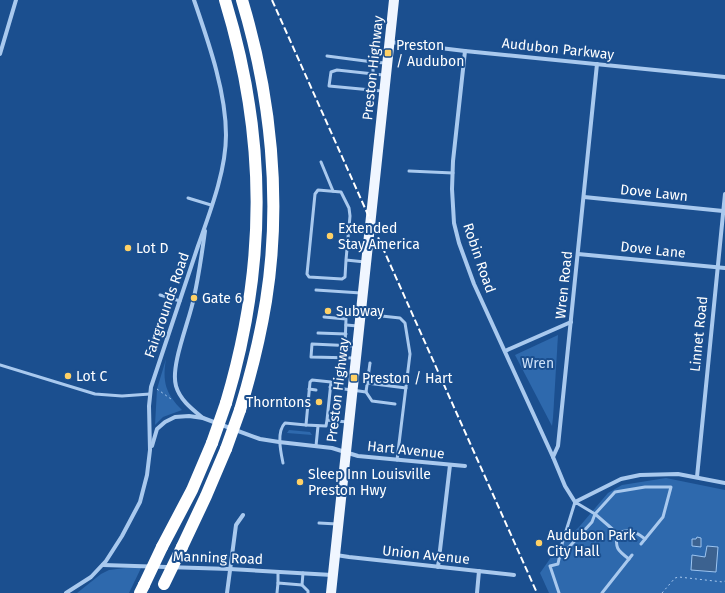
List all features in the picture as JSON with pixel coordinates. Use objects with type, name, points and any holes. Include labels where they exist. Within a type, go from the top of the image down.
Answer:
[{"type":"highway","points":[[142,589],[192,490],[212,443],[226,403],[238,358],[249,305],[254,270],[257,212],[256,151],[250,102],[243,66],[225,0]]},
{"type":"highway","points":[[162,589],[206,496],[226,449],[240,410],[253,367],[266,299],[270,265],[273,198],[269,132],[264,91],[252,31],[242,0]]},
{"type":"main road","name":"Preston Highway","points":[[331,593],[394,0]]},
{"type":"street","points":[[0,54],[16,0]]},
{"type":"street","name":"Fairgrounds Road","points":[[66,593],[91,577],[103,565],[122,536],[140,502],[147,475],[150,450],[149,406],[151,387],[208,218],[224,159],[226,123],[223,103],[211,52],[194,0]]},
{"type":"street","name":"Audubon Parkway","points":[[389,42],[725,77]]},
{"type":"street","name":"Robin Road","points":[[465,51],[452,173],[453,212],[459,243],[474,284],[553,458]]},
{"type":"street","name":"Wren Road","points":[[553,458],[558,446],[597,64]]},
{"type":"street","name":"Linnet Road","points":[[697,477],[725,194]]},
{"type":"street","name":"Dove Lawn","points":[[584,197],[723,211]]},
{"type":"street","points":[[203,418],[179,395],[175,384],[174,369],[194,298],[208,218]]},
{"type":"street","name":"Dove Lane","points":[[578,254],[725,268]]},
{"type":"street","points":[[504,351],[571,322]]},
{"type":"street","points":[[150,450],[157,429],[165,422],[182,415],[203,418]]},
{"type":"street","name":"Hart Avenue","points":[[203,418],[254,438],[332,448],[358,456],[465,466]]},
{"type":"street","points":[[553,458],[566,486],[576,502],[621,479],[640,474],[672,474],[697,477],[725,483]]},
{"type":"street","points":[[438,567],[450,465]]},
{"type":"street","points":[[227,593],[236,525],[243,515]]},
{"type":"street","name":"Union Avenue","points":[[336,555],[349,558],[514,575]]},
{"type":"street","name":"Manning Road","points":[[103,565],[230,569],[333,575]]},
{"type":"street","points":[[477,593],[479,571]]},
{"type":"lane","points":[[373,74],[376,33]]},
{"type":"lane","points":[[327,56],[387,63]]},
{"type":"lane","points":[[384,91],[329,86],[331,72],[337,70],[386,75]]},
{"type":"lane","points":[[322,162],[332,191]]},
{"type":"lane","points":[[409,171],[452,173]]},
{"type":"lane","points":[[318,190],[341,192],[349,208],[350,216],[346,260],[345,277],[342,279],[309,277],[307,274],[315,194],[318,190]]},
{"type":"lane","points":[[188,198],[211,206]]},
{"type":"lane","points":[[346,260],[366,262]]},
{"type":"lane","points":[[316,290],[363,294]]},
{"type":"lane","points":[[160,295],[180,301]]},
{"type":"lane","points":[[361,314],[400,318],[405,323],[410,354],[397,460]]},
{"type":"lane","points":[[324,318],[346,319],[345,346]]},
{"type":"lane","points":[[346,326],[360,326]]},
{"type":"lane","points":[[318,333],[346,334]]},
{"type":"lane","points":[[356,358],[311,357],[312,344],[357,346]]},
{"type":"lane","points":[[370,363],[366,392],[372,401],[395,404]]},
{"type":"lane","points":[[0,366],[95,394],[122,396],[150,394]]},
{"type":"lane","points":[[283,463],[279,442],[282,426],[285,423],[306,425],[318,426],[326,426],[331,382],[312,380],[310,382],[306,425]]},
{"type":"lane","points":[[367,383],[406,388]]},
{"type":"lane","points":[[330,387],[366,392]]},
{"type":"lane","points":[[310,389],[316,390]]},
{"type":"lane","points":[[324,391],[330,392]]},
{"type":"lane","points":[[309,397],[315,398]]},
{"type":"lane","points":[[324,398],[329,399]]},
{"type":"lane","points":[[308,405],[314,405]]},
{"type":"lane","points":[[323,406],[328,407]]},
{"type":"lane","points":[[307,413],[313,413]]},
{"type":"lane","points":[[322,414],[328,414]]},
{"type":"lane","points":[[327,420],[349,422]]},
{"type":"lane","points":[[316,446],[318,426]]},
{"type":"lane","points":[[559,559],[592,522],[594,514],[615,492],[645,487],[671,487],[663,517],[641,544]]},
{"type":"lane","points":[[559,593],[550,566],[558,564],[562,544],[576,502],[594,514],[617,533]]},
{"type":"lane","points":[[319,523],[338,524]]},
{"type":"lane","points":[[617,533],[630,530],[635,531],[645,540]]},
{"type":"lane","points":[[617,533],[617,548],[620,553],[629,559]]},
{"type":"lane","points":[[602,593],[632,555]]},
{"type":"lane","points":[[277,593],[278,572]]},
{"type":"lane","points":[[302,585],[303,573]]},
{"type":"lane","points":[[278,583],[302,585],[308,593]]},
{"type":"path","points":[[157,389],[171,399]]},
{"type":"path","points":[[662,593],[675,578],[679,576],[723,582],[725,581]]},
{"type":"green space","name":"Wren","points":[[558,335],[553,418],[552,426],[515,355]]},
{"type":"green space","points":[[166,359],[166,387],[172,399],[182,410],[163,417],[155,425],[157,389]]},
{"type":"green space","points":[[289,430],[310,432],[312,435],[287,433]]},
{"type":"green space","points":[[666,478],[725,490],[725,593],[549,593],[540,573],[559,546],[579,527],[608,493],[622,485]]},
{"type":"green space","points":[[141,568],[129,593],[77,593],[101,574],[109,570]]},
{"type":"shaded area","points":[[697,537],[701,538],[701,547],[692,546],[692,539],[696,539]]},
{"type":"shaded area","points":[[707,546],[718,547],[716,572],[691,570],[692,555],[705,557]]},
{"type":"railway","points":[[272,0],[537,593]]},
{"type":"place","name":"Preston / Audubon","points":[[388,53]]},
{"type":"place","name":"Extended Stay America","points":[[330,236]]},
{"type":"place","name":"Lot D","points":[[128,248]]},
{"type":"place","name":"Gate 6","points":[[194,298]]},
{"type":"place","name":"Subway","points":[[328,311]]},
{"type":"place","name":"Lot C","points":[[68,376]]},
{"type":"place","name":"Preston / Hart","points":[[354,378]]},
{"type":"place","name":"Thorntons","points":[[319,402]]},
{"type":"place","name":"Sleep Inn Louisville Preston Hwy","points":[[300,482]]},
{"type":"place","name":"Audubon Park City Hall","points":[[539,543]]}]
